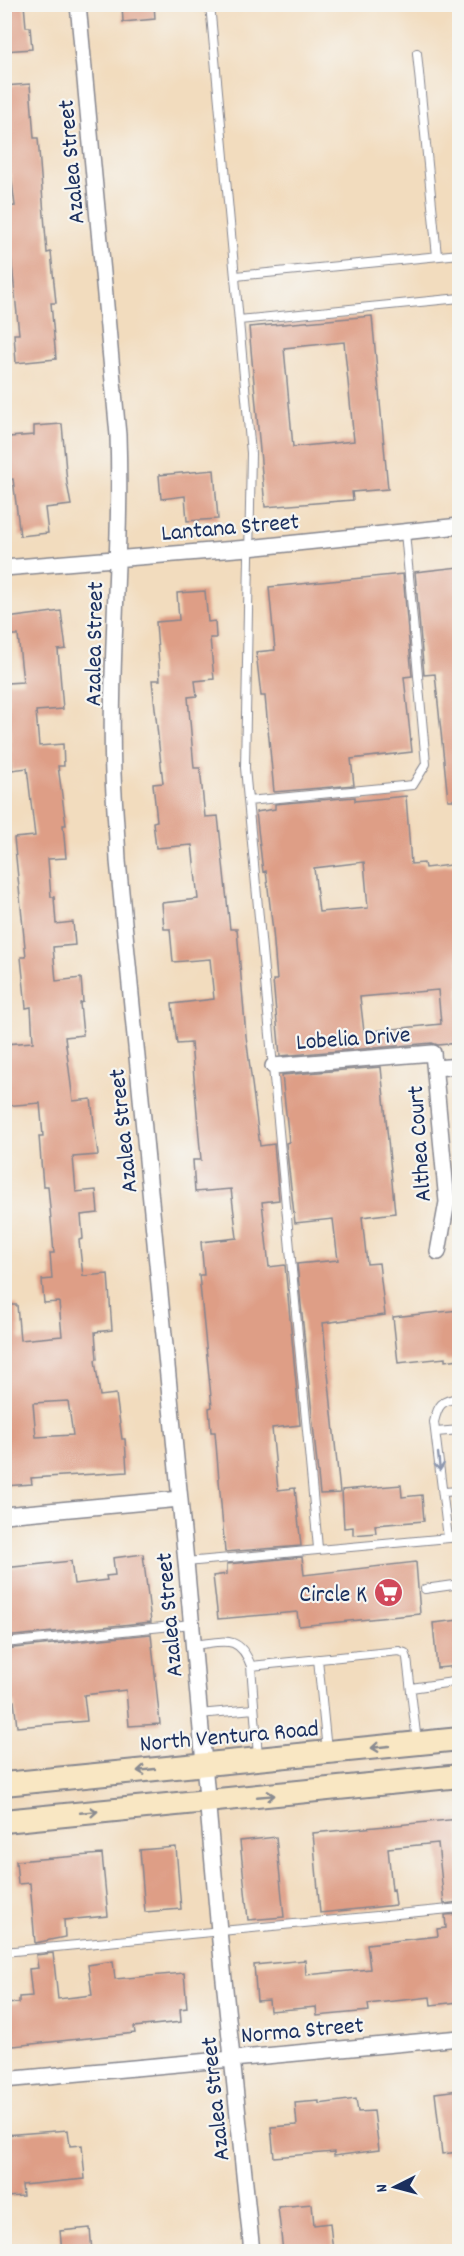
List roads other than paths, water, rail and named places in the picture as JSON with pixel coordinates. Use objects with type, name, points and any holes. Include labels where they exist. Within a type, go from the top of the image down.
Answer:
[{"type":"main road","name":"North Ventura Road","points":[[4,1784],[459,1739]]},
{"type":"main road","points":[[4,1821],[459,1776]]},
{"type":"street","name":"Azalea Street","points":[[78,4],[118,435],[120,491],[116,558],[113,773],[118,850],[219,1932],[234,2058],[252,2252]]},
{"type":"street","name":"Lantana Street","points":[[4,568],[248,548],[459,526]]},
{"type":"street","name":"Lobelia Drive","points":[[273,1066],[433,1053],[435,1068],[459,1066]]},
{"type":"street","name":"Althea Court","points":[[435,1068],[447,1202],[438,1252]]},
{"type":"street","points":[[4,1515],[180,1499]]},
{"type":"street","name":"Norma Street","points":[[4,2080],[459,2038]]},
{"type":"lane","points":[[210,4],[251,453],[245,768],[318,1548]]},
{"type":"lane","points":[[417,53],[437,256]]},
{"type":"lane","points":[[236,276],[459,254]]},
{"type":"lane","points":[[239,320],[459,298]]},
{"type":"lane","points":[[248,801],[413,785],[426,764],[405,532]]},
{"type":"lane","points":[[448,1538],[435,1422],[438,1408],[447,1399],[459,1398]]},
{"type":"lane","points":[[436,1432],[459,1430]]},
{"type":"lane","points":[[442,1492],[459,1491]]},
{"type":"lane","points":[[186,1562],[318,1548],[459,1537]]},
{"type":"lane","points":[[425,1589],[459,1584]]},
{"type":"lane","points":[[4,1644],[192,1624]]},
{"type":"lane","points":[[194,1645],[231,1641],[245,1650],[251,1666],[258,1759]]},
{"type":"lane","points":[[251,1666],[399,1651],[405,1653],[408,1658],[417,1743]]},
{"type":"lane","points":[[318,1659],[327,1753]]},
{"type":"lane","points":[[411,1688],[459,1681]]},
{"type":"lane","points":[[199,1714],[254,1709]]},
{"type":"lane","points":[[4,1952],[459,1908]]},
{"type":"place","name":"Circle K","points":[[388,1593]]}]
